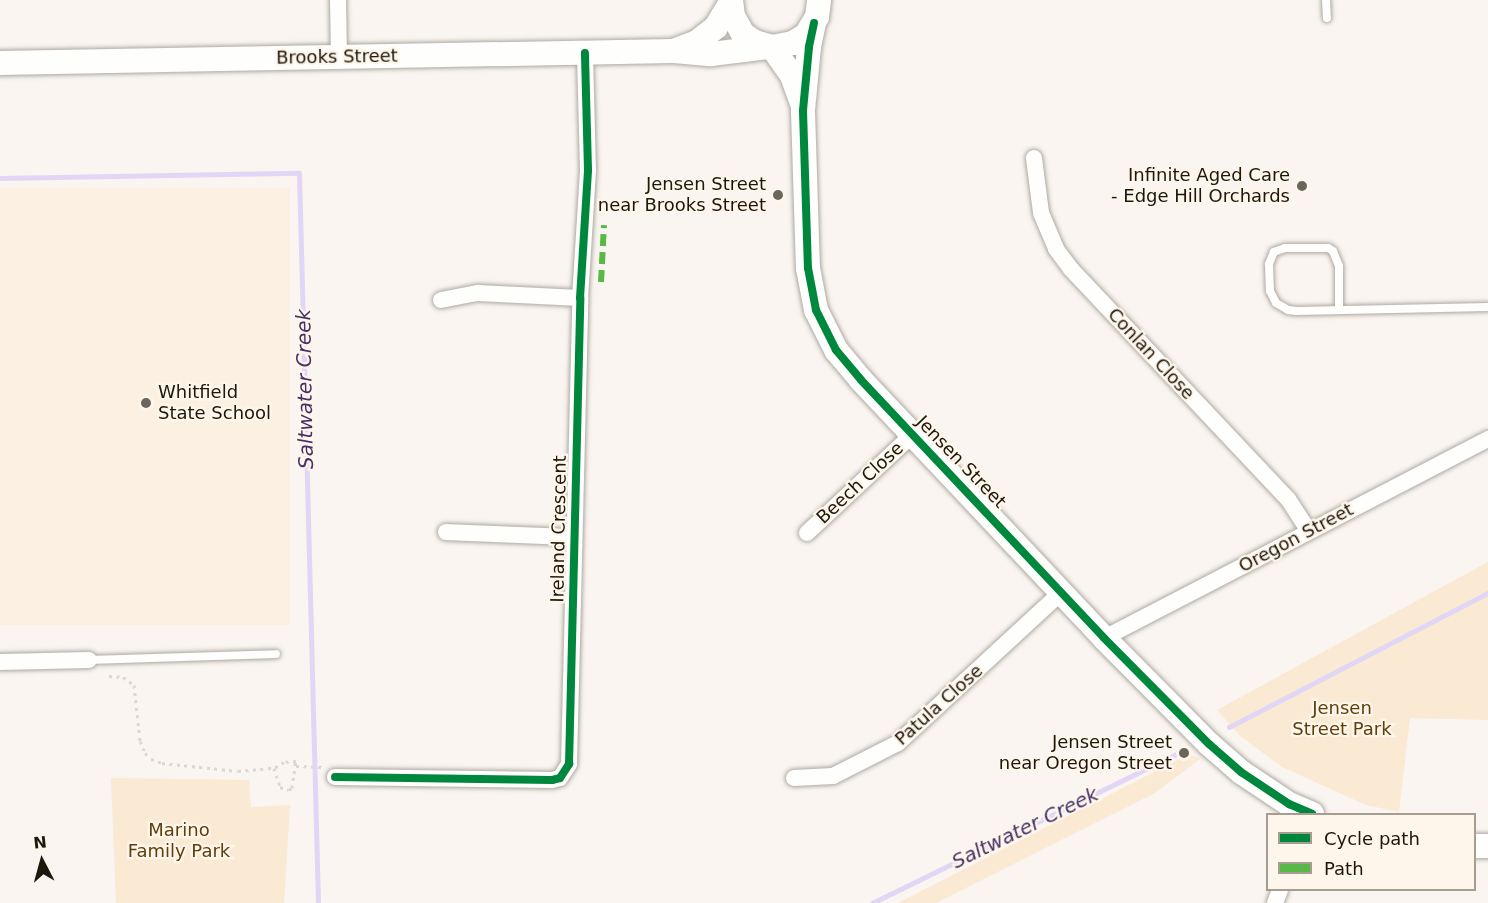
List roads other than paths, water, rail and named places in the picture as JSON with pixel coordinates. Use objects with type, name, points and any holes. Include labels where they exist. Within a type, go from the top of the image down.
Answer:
[{"type":"street","points":[[338,0],[339,57]]},
{"type":"street","points":[[731,1],[733,16],[739,28],[755,42],[770,47]]},
{"type":"street","name":"Brooks Street","points":[[674,51],[708,34],[716,27],[731,1]]},
{"type":"street","name":"Brooks Street","points":[[0,63],[674,51],[711,54],[794,43],[806,35],[819,6]]},
{"type":"street","name":"Jensen Street","points":[[819,6],[809,47],[803,111],[808,268],[816,310],[827,334],[847,364],[1063,591],[1104,638],[1224,758],[1289,804],[1310,813]]},
{"type":"street","name":"Jensen Street","points":[[770,47],[799,89],[803,111]]},
{"type":"street","name":"Ireland Crescent","points":[[329,772],[552,780],[560,778],[569,764],[580,298],[588,170],[585,53]]},
{"type":"street","name":"Conlan Close","points":[[1034,158],[1041,213],[1056,249],[1071,269],[1281,492],[1309,531]]},
{"type":"street","points":[[441,300],[478,293],[580,298]]},
{"type":"street","name":"Beech Close","points":[[807,532],[913,434]]},
{"type":"street","name":"Oregon Street","points":[[1104,638],[1488,439]]},
{"type":"street","points":[[446,532],[573,537]]},
{"type":"street","name":"Patula Close","points":[[794,778],[833,776],[898,743],[1063,591]]},
{"type":"street","points":[[0,662],[89,660]]},
{"type":"lane","points":[[1326,0],[1327,18]]},
{"type":"lane","points":[[1339,310],[1339,266],[1333,251],[1328,248],[1285,248],[1274,252],[1269,262],[1269,286],[1272,297],[1279,305],[1294,311],[1488,307]]},
{"type":"lane","points":[[89,660],[276,654]]},
{"type":"waterway","name":"Saltwater Creek","points":[[0,178],[299,173],[318,903]]},
{"type":"waterway","name":"Saltwater Creek","points":[[1229,727],[1488,593]]},
{"type":"waterway","name":"Saltwater Creek","points":[[872,903],[1178,753]]},
{"type":"place","name":"Infinite Aged Care - Edge Hill Orchards","points":[[1302,186]]},
{"type":"place","name":"Jensen Street near Brooks Street","points":[[778,195]]},
{"type":"place","name":"Whitfield State School","points":[[146,403]]},
{"type":"place","name":"Jensen Street near Oregon Street","points":[[1184,753]]},
{"type":"park label","name":"Jensen Street Park","points":[[1342,719]]},
{"type":"park label","name":"Marino Family Park","points":[[179,841]]}]
